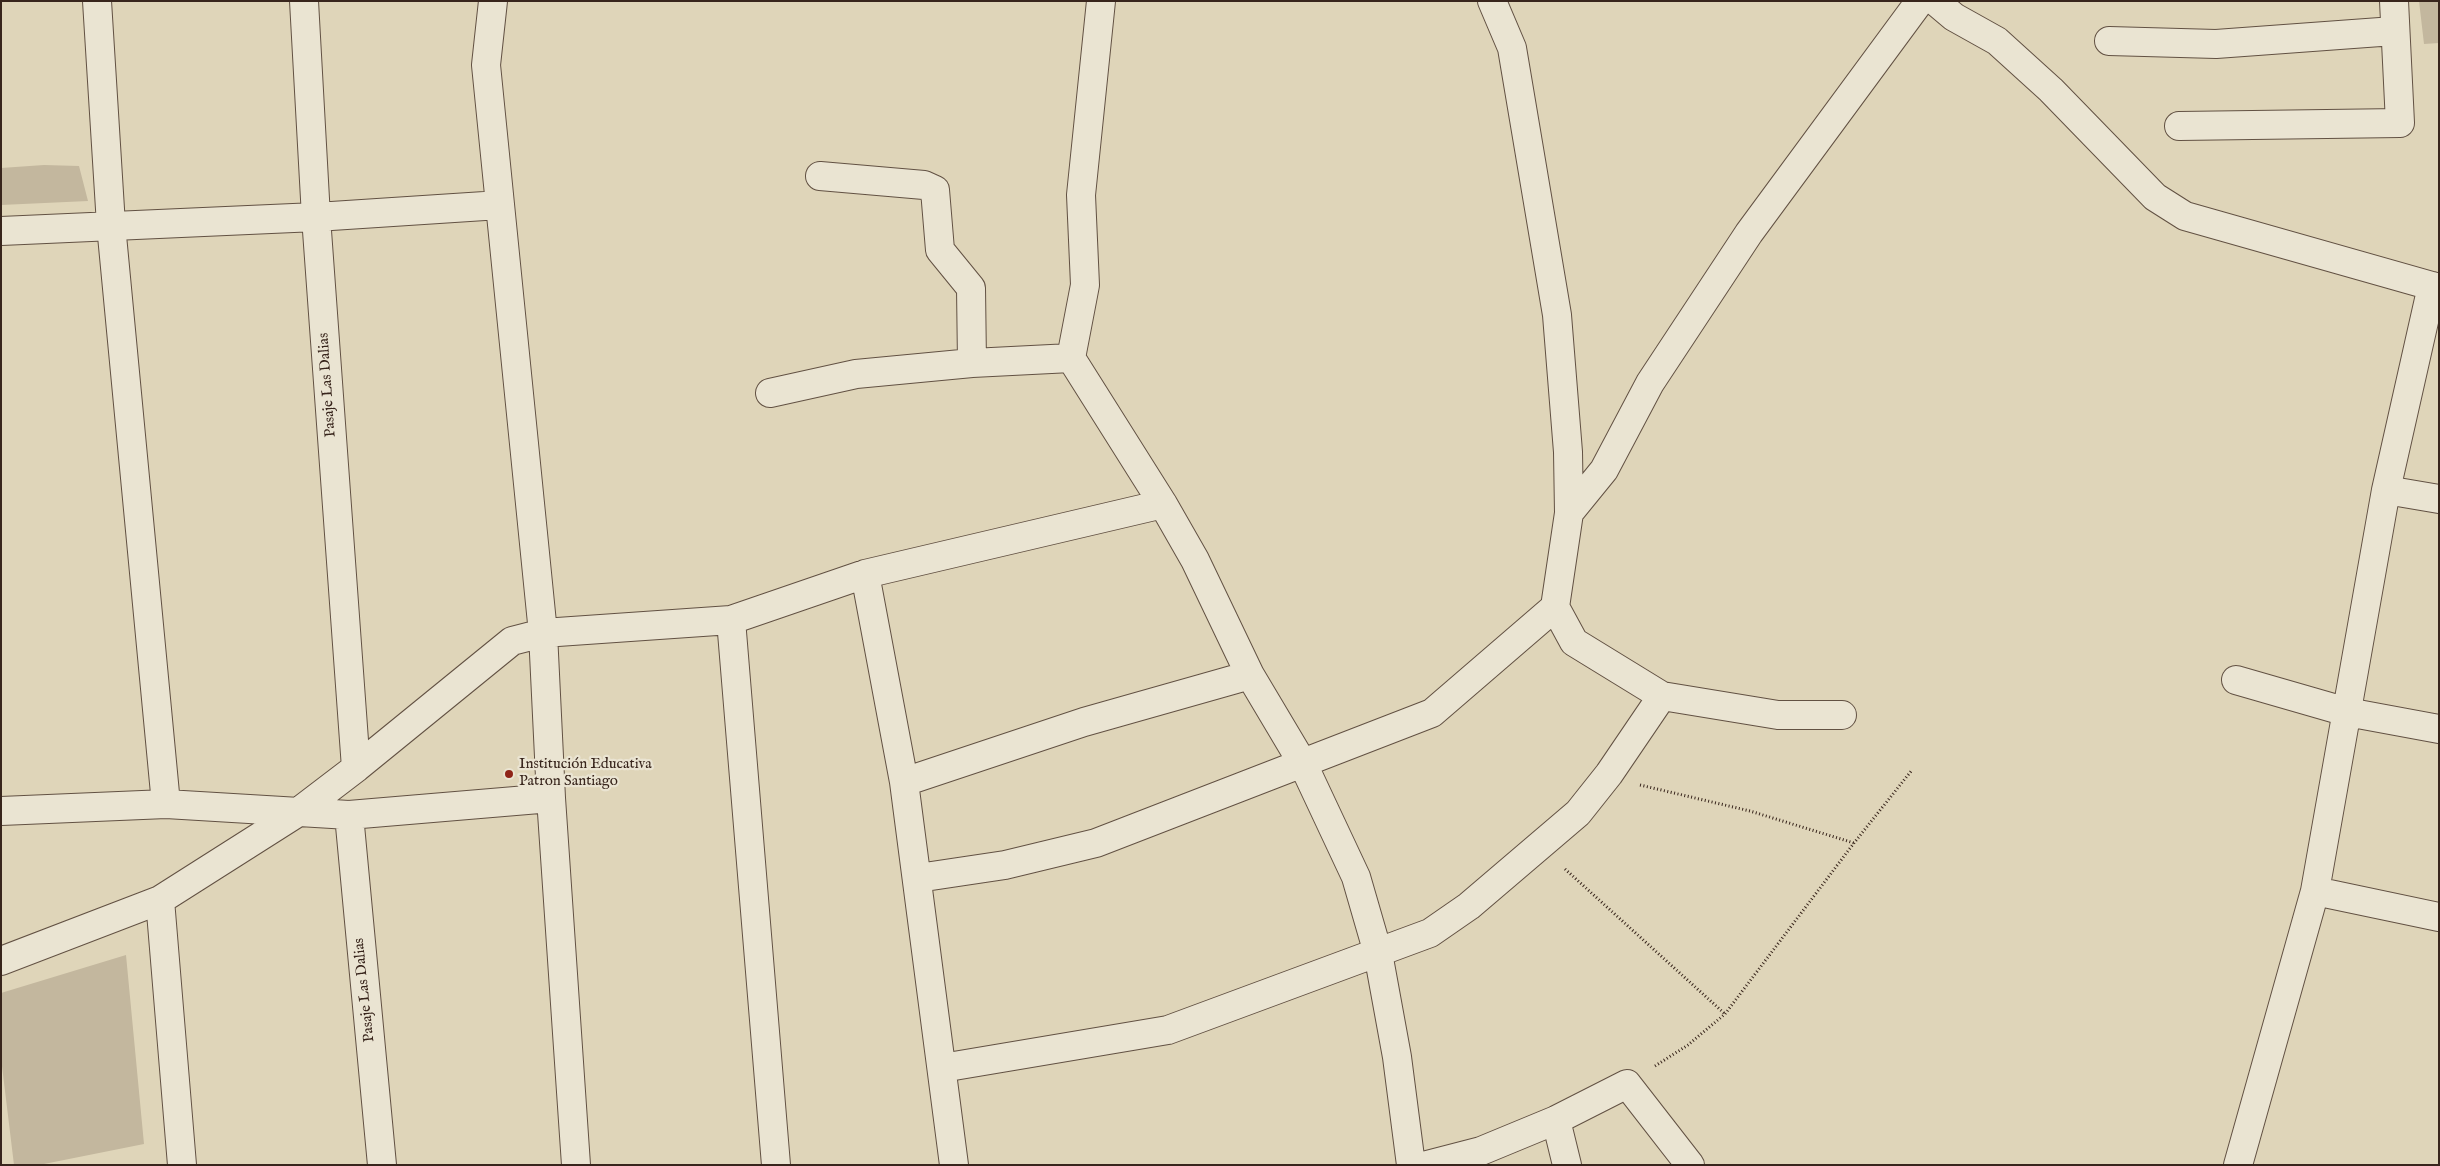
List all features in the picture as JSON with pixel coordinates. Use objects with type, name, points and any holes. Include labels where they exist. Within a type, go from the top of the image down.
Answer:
[{"type":"street","points":[[97,1],[111,225],[166,804]]},
{"type":"street","name":"Pasaje Las Dalias","points":[[304,1],[316,217],[356,768]]},
{"type":"street","points":[[493,1],[486,65],[543,633],[551,798],[576,1165]]},
{"type":"street","points":[[1101,1],[1081,196],[1085,285],[1071,358],[1163,504],[1195,560],[1250,675],[1303,764],[1356,877],[1378,953],[1397,1057],[1411,1165]]},
{"type":"street","points":[[1492,1],[1512,48],[1557,316],[1568,452],[1568,513],[1555,608],[1574,642],[1662,696],[1778,715],[1842,715]]},
{"type":"street","points":[[1568,513],[1604,470],[1650,383],[1750,233],[1920,1]]},
{"type":"street","points":[[1935,1],[1954,17],[1997,41],[2051,90],[2155,197],[2185,216],[2436,287],[2386,490],[2316,892],[2238,1165]]},
{"type":"street","points":[[2179,126],[2400,122],[2394,1]]},
{"type":"street","points":[[2110,41],[2216,44],[2394,31]]},
{"type":"street","points":[[820,176],[924,185],[935,190],[940,250],[971,288],[972,364]]},
{"type":"street","points":[[1,231],[316,217],[500,205]]},
{"type":"street","points":[[770,393],[856,374],[1071,358]]},
{"type":"street","points":[[2386,490],[2439,499]]},
{"type":"street","points":[[1,961],[160,900],[297,813],[356,768],[512,641],[543,633],[731,620],[865,574],[1163,504]]},
{"type":"street","points":[[865,574],[904,782],[954,1165]]},
{"type":"street","points":[[918,878],[1005,865],[1096,843],[1432,713],[1555,608]]},
{"type":"street","points":[[731,620],[776,1165]]},
{"type":"street","points":[[904,782],[1084,722],[1250,675]]},
{"type":"street","points":[[2236,680],[2347,712],[2439,729]]},
{"type":"street","points":[[942,1068],[1168,1030],[1430,934],[1469,906],[1538,845],[1578,813],[1609,774],[1662,696]]},
{"type":"street","points":[[1,811],[166,804],[349,815],[551,798]]},
{"type":"street","name":"Pasaje Las Dalias","points":[[349,815],[382,1165]]},
{"type":"street","points":[[2316,892],[2439,917]]},
{"type":"street","points":[[160,900],[182,1165]]},
{"type":"street","points":[[1427,1165],[1481,1152],[1556,1120],[1627,1084],[1690,1165]]},
{"type":"street","points":[[1556,1120],[1567,1165]]},
{"type":"path","points":[[1627,1084],[1688,1045],[1725,1014],[1854,843],[1912,770]]},
{"type":"path","points":[[1609,774],[1653,790],[1750,811],[1854,843]]},
{"type":"path","points":[[1538,845],[1725,1014]]},
{"type":"shaded area","points":[[2419,1],[2439,1],[2439,43],[2424,44]]},
{"type":"shaded area","points":[[44,165],[79,166],[88,201],[1,205],[1,168]]},
{"type":"shaded area","points":[[126,955],[144,1144],[39,1165],[14,1165],[1,1058],[1,993]]},
{"type":"place","name":"Institución Educativa Patron Santiago","points":[[509,774]]}]
